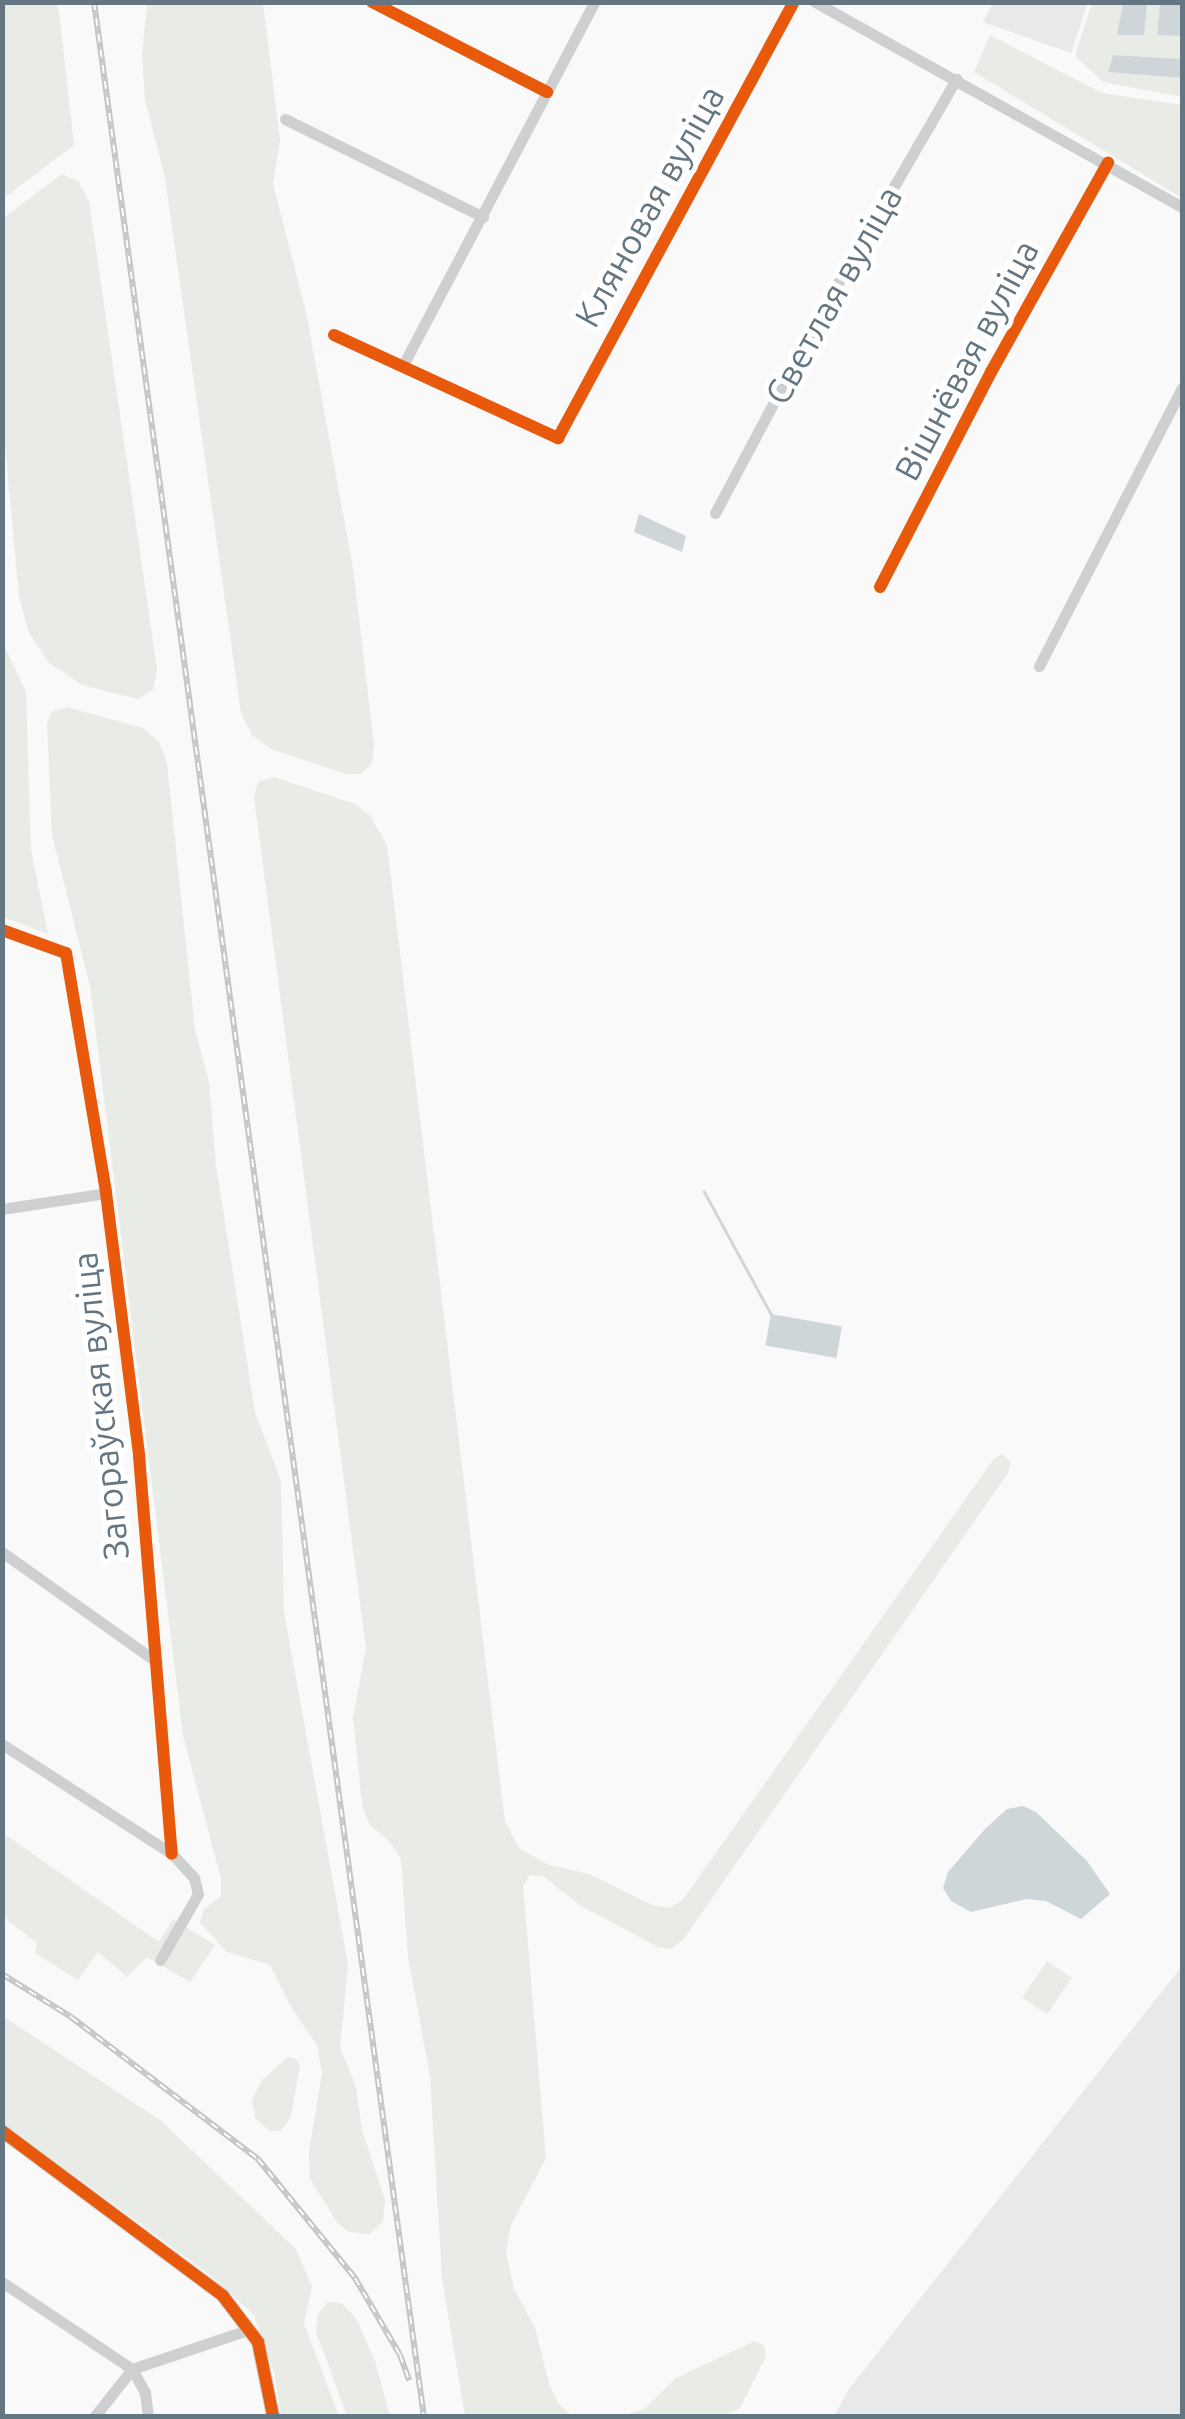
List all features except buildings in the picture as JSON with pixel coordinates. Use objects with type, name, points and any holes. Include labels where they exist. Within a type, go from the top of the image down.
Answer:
[{"type":"street","points":[[372,2],[546,92]]},
{"type":"street","points":[[334,335],[403,365],[594,2]]},
{"type":"street","name":"Кляновая вуліца","points":[[403,365],[558,438],[794,2]]},
{"type":"street","points":[[814,2],[1182,207]]},
{"type":"street","name":"Светлая вуліца","points":[[715,513],[831,295],[956,79]]},
{"type":"street","points":[[285,119],[483,217]]},
{"type":"street","name":"Вішнёвая вуліца","points":[[880,586],[991,372],[1108,163]]},
{"type":"street","points":[[1039,666],[1182,388]]},
{"type":"street","name":"Загораўская вуліца","points":[[2,930],[66,953],[106,1193],[139,1456],[172,1854]]},
{"type":"street","points":[[2,1209],[106,1193]]},
{"type":"street","points":[[2,1552],[156,1662]]},
{"type":"street","points":[[2,1744],[172,1854],[194,1878],[198,1894],[160,1960]]},
{"type":"street","points":[[2,2131],[223,2296],[250,2329],[263,2358],[273,2416]]},
{"type":"street","points":[[2,2282],[132,2369],[144,2392],[148,2416]]},
{"type":"street","points":[[94,2416],[132,2369],[250,2329]]},
{"type":"shaded area","points":[[3,2],[58,3],[74,145],[3,199]]},
{"type":"shaded area","points":[[993,2],[1088,3],[1071,53],[983,22]]},
{"type":"shaded area","points":[[147,3],[263,3],[280,140],[273,184],[306,312],[353,568],[374,744],[372,763],[361,774],[346,774],[271,749],[252,735],[241,713],[165,178],[145,99],[142,56]]},
{"type":"shaded area","points":[[1092,3],[1123,3],[1118,35],[1144,35],[1147,3],[1160,3],[1157,34],[1182,36],[1182,59],[1113,55],[1108,72],[1182,78],[1182,97],[1103,82],[1075,56]]},
{"type":"shaded area","points":[[1123,3],[1147,3],[1144,35],[1117,35]]},
{"type":"shaded area","points":[[1160,3],[1182,3],[1182,36],[1157,35]]},
{"type":"shaded area","points":[[990,35],[1102,93],[1182,105],[1182,198],[974,72]]},
{"type":"shaded area","points":[[1113,55],[1182,59],[1182,78],[1108,72]]},
{"type":"shaded area","points":[[62,174],[79,182],[89,201],[157,669],[153,689],[138,699],[82,685],[49,663],[29,633],[19,597],[2,413],[3,218]]},
{"type":"shaded area","points":[[639,514],[686,536],[682,552],[634,532]]},
{"type":"shaded area","points":[[3,643],[26,692],[31,850],[48,934],[3,917]]},
{"type":"shaded area","points":[[67,707],[143,728],[159,742],[167,763],[195,1030],[209,1082],[216,1165],[255,1412],[281,1481],[284,1612],[348,1964],[340,2048],[356,2087],[362,2130],[385,2200],[383,2221],[370,2234],[349,2232],[338,2224],[310,2179],[309,2151],[322,2073],[317,2045],[291,2007],[270,1965],[227,1952],[200,1923],[204,1909],[221,1896],[221,1879],[183,1735],[90,986],[52,835],[47,724],[51,712]]},
{"type":"shaded area","points":[[274,777],[355,804],[370,816],[387,845],[505,1822],[520,1849],[549,1865],[589,1874],[652,1905],[668,1908],[682,1901],[993,1460],[1002,1454],[1011,1462],[1008,1473],[683,1940],[671,1949],[658,1947],[581,1906],[543,1876],[530,1875],[523,1885],[546,2158],[511,2225],[506,2252],[514,2289],[535,2328],[550,2387],[559,2404],[572,2416],[465,2416],[442,2278],[430,2076],[408,1957],[401,1859],[390,1842],[369,1824],[362,1804],[353,1717],[366,1648],[254,797],[258,782]]},
{"type":"shaded area","points":[[771,1314],[842,1327],[836,1358],[765,1346]]},
{"type":"shaded area","points":[[1023,1806],[1036,1812],[1087,1861],[1110,1894],[1081,1919],[1046,1901],[1027,1899],[971,1912],[951,1901],[943,1888],[948,1872],[986,1828],[1007,1809]]},
{"type":"shaded area","points":[[3,1833],[159,1942],[173,1919],[215,1945],[190,1982],[147,1957],[127,1977],[98,1952],[78,1980],[35,1953],[37,1943],[3,1917]]},
{"type":"shaded area","points":[[1047,1961],[1072,1978],[1047,2014],[1022,1997]]},
{"type":"shaded area","points":[[1182,1966],[1182,2416],[834,2416],[849,2389]]},
{"type":"shaded area","points":[[3,2016],[160,2120],[296,2249],[312,2287],[304,2323],[339,2416],[281,2416],[275,2376],[254,2315],[211,2276],[3,2123]]},
{"type":"shaded area","points":[[288,2057],[296,2059],[300,2066],[291,2116],[281,2131],[270,2131],[255,2118],[252,2100],[262,2080]]},
{"type":"shaded area","points":[[328,2302],[341,2303],[356,2318],[375,2361],[390,2416],[347,2416],[316,2332],[318,2314]]},
{"type":"shaded area","points":[[755,2341],[764,2346],[766,2356],[740,2408],[724,2416],[622,2416],[644,2409],[676,2378]]},
{"type":"waterway","points":[[704,1191],[771,1314]]},
{"type":"railway","points":[[94,2],[424,2416]]},
{"type":"railway","points":[[2,1974],[71,2017],[258,2159],[355,2278],[400,2355],[409,2380]]},
{"type":"cycle path","points":[[372,2],[547,92]]},
{"type":"cycle path","points":[[334,335],[558,438],[794,2]]},
{"type":"cycle path","points":[[880,587],[991,372],[1108,163]]},
{"type":"cycle path","points":[[2,930],[66,953],[106,1193],[139,1456],[172,1854]]},
{"type":"cycle path","points":[[2,2131],[223,2296],[258,2342],[273,2416]]}]
